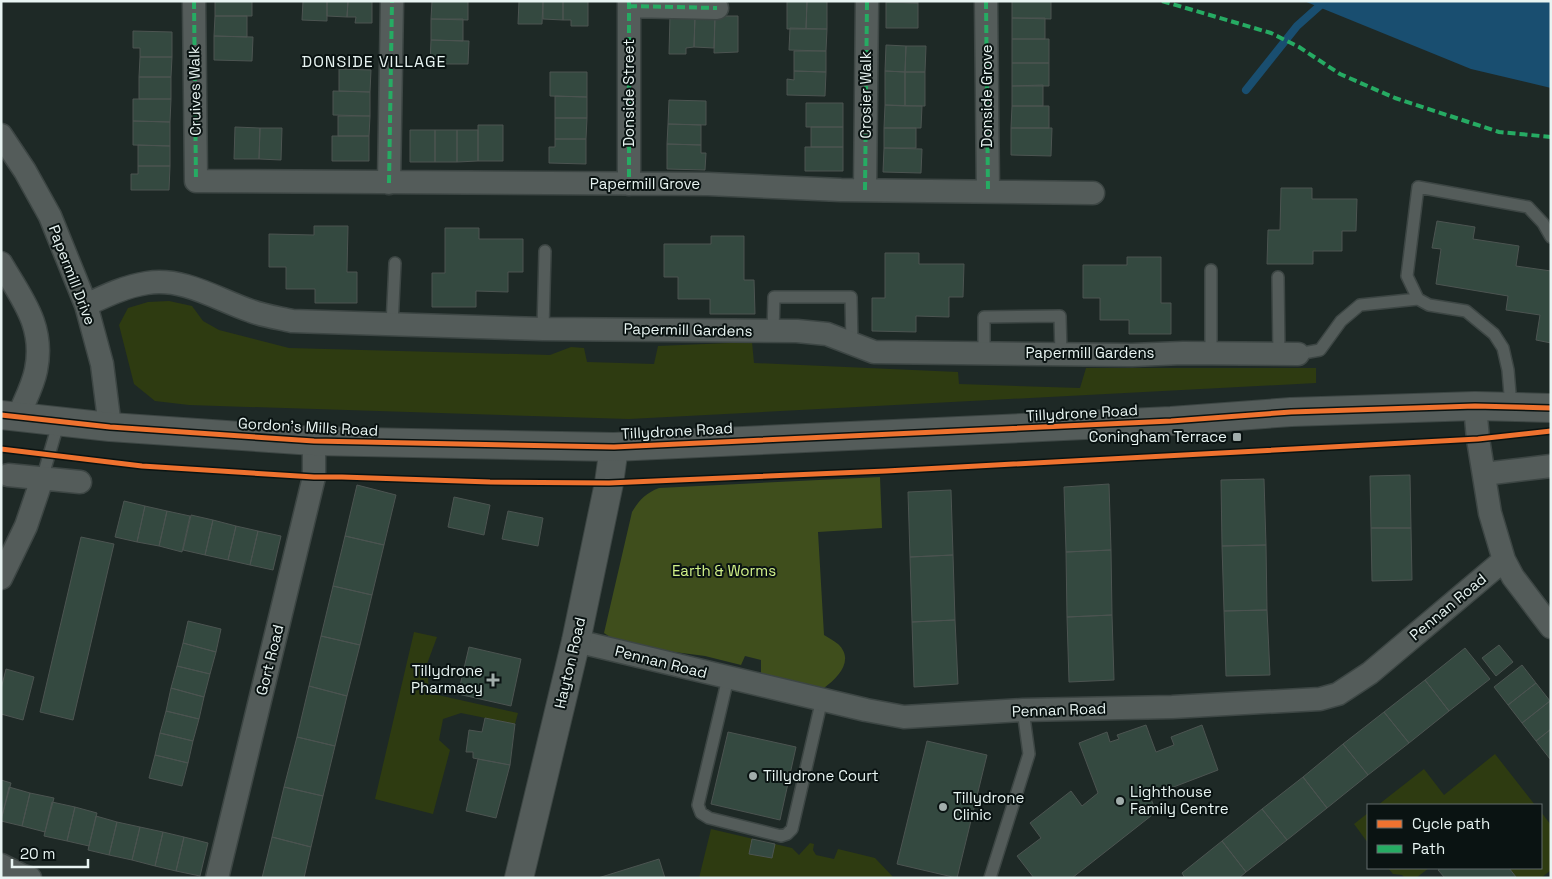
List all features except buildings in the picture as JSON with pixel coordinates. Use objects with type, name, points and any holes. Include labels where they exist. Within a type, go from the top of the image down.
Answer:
[{"type":"main road","name":"Tillydrone Road","points":[[614,447],[1171,421],[1291,412],[1475,406],[1551,408]]},
{"type":"main road","name":"Gordon's Mills Road","points":[[10,416],[110,427],[314,441],[614,447]]},
{"type":"main road","name":"Hayton Road","points":[[519,878],[576,641],[609,483],[614,447]]},
{"type":"street","name":"Cruives Walk","points":[[194,1],[196,181]]},
{"type":"street","points":[[389,183],[392,1]]},
{"type":"street","name":"Crosier Walk","points":[[866,190],[867,1]]},
{"type":"street","name":"Donside Grove","points":[[986,1],[988,191]]},
{"type":"street","points":[[629,4],[717,8]]},
{"type":"street","name":"Donside Street","points":[[629,4],[629,184]]},
{"type":"street","name":"Papermill Drive","points":[[1,135],[25,171],[50,216],[86,305],[102,364],[109,406],[110,427]]},
{"type":"street","name":"Papermill Grove","points":[[196,181],[708,184],[842,190],[1093,192]]},
{"type":"street","points":[[1,263],[33,318],[38,344],[36,370],[10,416]]},
{"type":"street","name":"Papermill Gardens","points":[[86,305],[111,294],[148,283],[175,283],[207,293],[252,312],[292,321],[542,329],[797,331],[827,334],[874,352],[1288,355]]},
{"type":"street","points":[[1475,406],[1478,439],[1490,513],[1504,560],[1518,585],[1551,627]]},
{"type":"street","name":"Gort Road","points":[[216,878],[314,477],[314,441]]},
{"type":"street","points":[[1484,474],[1551,466]]},
{"type":"street","points":[[8,475],[80,482]]},
{"type":"street","points":[[1,578],[26,526],[42,479]]},
{"type":"street","name":"Pennan Road","points":[[576,641],[866,710],[904,717],[1023,710],[1172,707],[1320,699],[1338,694],[1370,673],[1504,560]]},
{"type":"street","points":[[1,865],[30,878]]},
{"type":"lane","points":[[1511,406],[1508,370],[1503,348],[1494,334],[1466,311],[1429,305],[1418,299],[1406,276],[1418,187],[1528,207],[1543,223],[1551,237]]},
{"type":"lane","points":[[542,329],[545,251]]},
{"type":"lane","points":[[392,325],[394,263]]},
{"type":"lane","points":[[1211,353],[1212,270]]},
{"type":"lane","points":[[1278,277],[1288,355],[1320,350],[1341,321],[1360,305],[1418,299]]},
{"type":"lane","points":[[773,332],[774,297],[851,297],[852,344]]},
{"type":"lane","points":[[984,352],[984,317],[1060,316],[1061,354]]},
{"type":"lane","points":[[42,479],[59,421]]},
{"type":"lane","points":[[728,678],[698,805],[701,813],[709,818],[781,836],[787,834],[792,829],[822,699]]},
{"type":"lane","points":[[990,878],[1020,775],[1029,754],[1023,710]]},
{"type":"green space","points":[[169,301],[192,306],[203,321],[219,330],[289,348],[550,355],[571,347],[584,348],[587,362],[654,364],[658,346],[752,342],[754,363],[958,372],[959,384],[1080,388],[1086,368],[1316,368],[1316,383],[629,419],[189,405],[155,401],[134,384],[119,325],[128,308],[148,302]]},
{"type":"green space","name":"Earth & Worms","points":[[880,477],[882,528],[818,532],[824,635],[838,644],[845,656],[843,668],[824,688],[761,673],[761,660],[745,656],[741,665],[705,656],[618,642],[604,633],[632,512],[640,500],[650,492],[659,488]]},
{"type":"green space","points":[[414,632],[437,637],[427,664],[429,693],[518,713],[515,724],[461,713],[443,719],[439,740],[450,750],[433,814],[375,799]]},
{"type":"green space","points":[[1495,754],[1534,804],[1379,804],[1424,769],[1444,795]]},
{"type":"green space","points":[[1542,813],[1551,825],[1551,870],[1541,878],[1515,878],[1510,869],[1542,869]]},
{"type":"green space","points":[[1367,814],[1367,842],[1354,824]]},
{"type":"green space","points":[[711,829],[792,848],[799,855],[810,843],[814,844],[813,850],[816,855],[834,859],[838,849],[875,858],[894,878],[699,878]]},
{"type":"green space","points":[[1389,869],[1428,869],[1416,878],[1405,878],[1402,875],[1393,874]]},
{"type":"water","points":[[1304,1],[1551,1],[1551,88],[1471,69]]},
{"type":"waterway","points":[[1246,90],[1297,26],[1325,1]]},
{"type":"marked path","points":[[194,1],[196,181]]},
{"type":"marked path","points":[[389,183],[392,1]]},
{"type":"marked path","points":[[629,1],[629,184]]},
{"type":"marked path","points":[[865,190],[867,1]]},
{"type":"marked path","points":[[986,1],[988,191]]},
{"type":"marked path","points":[[1162,1],[1271,33],[1299,47],[1340,74],[1395,98],[1499,132],[1551,137]]},
{"type":"marked path","points":[[629,6],[717,8]]},
{"type":"cycle path","points":[[1,415],[110,427],[314,441],[614,447],[1171,421],[1291,412],[1475,406],[1551,408]]},
{"type":"cycle path","points":[[1,449],[142,466],[314,477],[609,483],[886,471],[1478,439],[1551,431]]},
{"type":"place","name":"Coningham Terrace","points":[[1237,437]]},
{"type":"place","name":"Tillydrone Pharmacy","points":[[493,680]]},
{"type":"place","name":"Tillydrone Court","points":[[753,776]]},
{"type":"place","name":"Lighthouse Family Centre","points":[[1120,801]]},
{"type":"place","name":"Tillydrone Clinic","points":[[943,807]]},
{"type":"district","name":"DONSIDE VILLAGE","points":[[374,61]]}]
